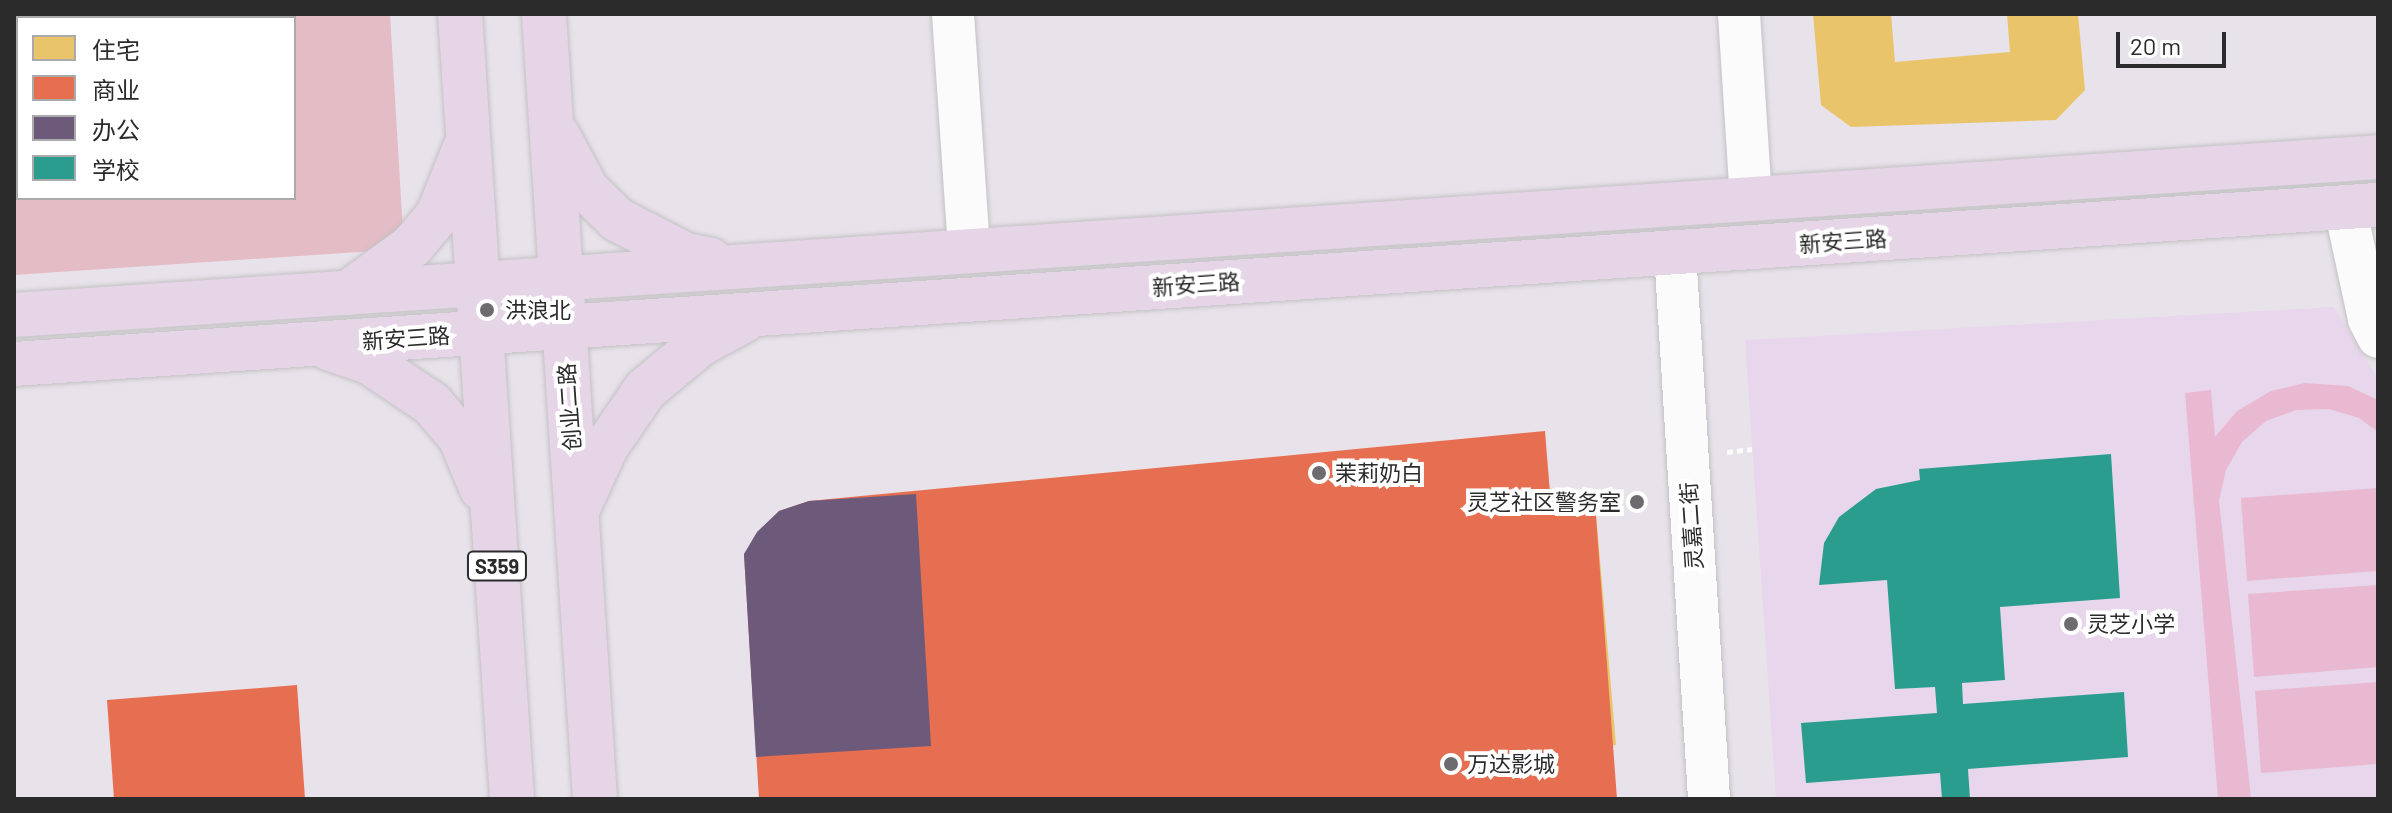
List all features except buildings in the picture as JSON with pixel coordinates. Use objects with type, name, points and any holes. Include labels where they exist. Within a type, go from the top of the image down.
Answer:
[{"type":"main road","name":"S359","points":[[460,14],[512,799]]},
{"type":"main road","name":"创业二路","points":[[544,14],[595,799]]},
{"type":"main road","points":[[551,119],[587,190],[618,220],[686,255],[742,266]]},
{"type":"main road","points":[[348,293],[412,246],[438,215],[457,177],[468,137]]},
{"type":"main road","points":[[14,315],[2378,157]]},
{"type":"main road","name":"新安三路","points":[[14,364],[2362,206]]},
{"type":"main road","points":[[576,513],[606,447],[645,390],[700,344],[756,314]]},
{"type":"main road","points":[[314,344],[369,362],[432,404],[460,437],[494,522]]},
{"type":"street","points":[[953,14],[969,251]]},
{"type":"street","points":[[1739,14],[1751,199]]},
{"type":"street","points":[[2362,206],[2369,319],[2378,337]]},
{"type":"street","name":"灵嘉二街","points":[[1675,252],[1709,799]]},
{"type":"shaded area","points":[[14,14],[390,14],[404,249],[14,275]]},
{"type":"shaded area","name":"灵芝小学","points":[[2334,307],[2378,379],[2378,799],[1776,799],[1745,340]]},
{"type":"shaded area","points":[[2305,383],[2348,386],[2378,400],[2378,432],[2359,418],[2329,409],[2296,410],[2266,421],[2242,442],[2226,470],[2219,501],[2251,799],[2218,799],[2185,393],[2211,390],[2215,437],[2237,411],[2271,391]]},
{"type":"shaded area","points":[[2378,488],[2378,571],[2247,581],[2241,498]]},
{"type":"shaded area","points":[[2378,585],[2378,667],[2254,677],[2248,594]]},
{"type":"shaded area","points":[[2378,682],[2378,764],[2261,773],[2255,691]]},
{"type":"place","name":"洪浪北","points":[[487,310]]},
{"type":"place","name":"茉莉奶白","points":[[1319,473]]},
{"type":"place","name":"灵芝社区警务室","points":[[1637,502]]},
{"type":"place","name":"灵芝小学","points":[[2071,624]]},
{"type":"place","name":"万达影城","points":[[1451,764]]}]
